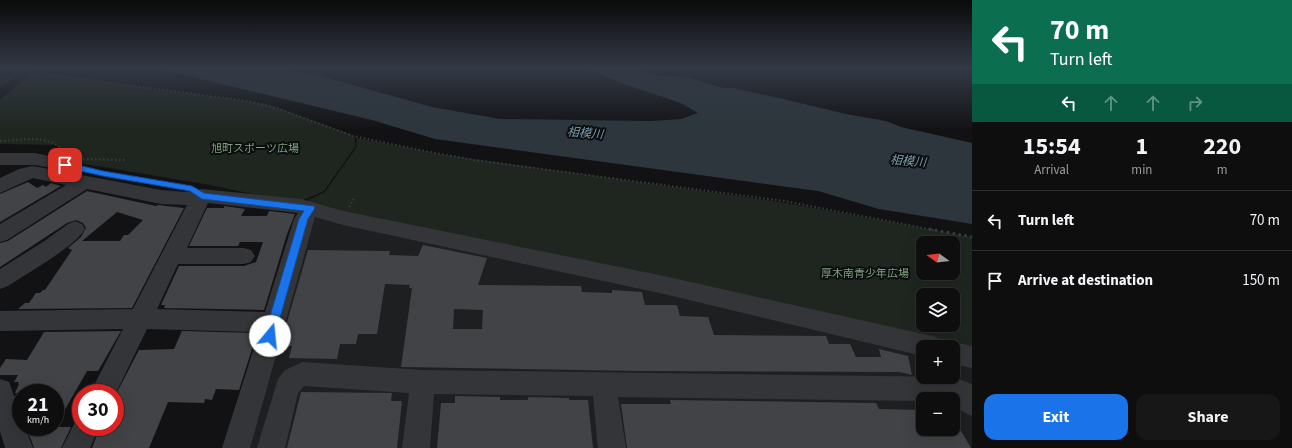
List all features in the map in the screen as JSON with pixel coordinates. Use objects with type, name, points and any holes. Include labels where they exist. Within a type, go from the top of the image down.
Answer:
[{"type":"street","points":[[0,158],[68,162],[103,174],[192,189],[202,196]]},
{"type":"street","points":[[0,186],[25,172],[33,172],[161,197],[185,199],[202,196],[311,208],[343,218],[664,285],[916,343]]},
{"type":"street","points":[[0,234],[85,182]]},
{"type":"street","points":[[108,384],[202,196]]},
{"type":"street","points":[[236,448],[304,219],[311,208]]},
{"type":"street","points":[[0,280],[58,253],[75,229]]},
{"type":"street","points":[[172,256],[244,256]]},
{"type":"street","points":[[0,321],[140,319],[274,322]]},
{"type":"street","points":[[960,354],[972,357]]},
{"type":"street","points":[[271,448],[287,388],[294,378],[303,374],[423,382],[954,389],[963,393],[972,403]]},
{"type":"street","points":[[416,448],[423,382]]},
{"type":"street","points":[[604,385],[612,448]]},
{"type":"street","points":[[0,391],[19,448]]},
{"type":"street","points":[[76,448],[82,436]]},
{"type":"path","points":[[150,88],[248,101],[279,109],[353,136],[426,152],[504,164],[784,201],[972,236]]},
{"type":"path","points":[[0,141],[54,142],[58,144],[68,162],[125,160]]},
{"type":"shaded area","points":[[315,216],[500,256],[916,351],[916,384],[960,384],[960,361],[972,364],[972,448],[240,448]]},
{"type":"green space","name":"旭町スポーツ広場","points":[[14,88],[149,88],[267,104],[350,134],[355,137],[355,147],[324,191],[299,202],[280,200],[210,185],[73,162],[56,145],[0,144],[0,99]]},
{"type":"green space","name":"厚木南青少年広場","points":[[357,138],[445,155],[780,202],[972,237],[972,352],[960,349],[960,340],[918,340],[308,204],[308,200],[325,192],[356,148]]},
{"type":"water","name":"相模川","points":[[238,88],[363,88],[432,107],[500,119],[651,121],[681,119],[698,113],[681,103],[636,88],[733,88],[846,114],[886,121],[901,127],[972,143],[972,224],[879,209],[818,191],[435,139],[372,120]]},
{"type":"building","points":[[28,182],[37,188],[43,185],[46,187],[51,183],[61,186],[0,222],[0,194]]},
{"type":"building","points":[[87,191],[156,206],[184,208],[132,308],[18,309],[25,303],[29,303],[36,293],[40,293],[45,290],[72,250],[68,248],[81,237],[86,228],[83,223],[76,220],[67,223],[0,267],[0,243],[8,241]],"holes":[[[117,212],[143,220],[128,235],[124,235],[120,241],[82,241]]]},
{"type":"building","points":[[224,206],[245,209],[241,216],[267,216],[269,211],[295,214],[287,234],[264,310],[164,308],[165,305],[161,305],[179,266],[244,266],[256,262],[263,242],[240,242],[238,246],[189,246],[207,208],[224,208]]},
{"type":"building","points":[[423,245],[487,258],[478,285],[581,286],[582,292],[612,293],[612,290],[642,292],[645,305],[677,305],[680,316],[708,317],[714,335],[826,336],[829,344],[850,344],[856,357],[881,357],[879,349],[908,356],[912,375],[899,372],[637,371],[401,367],[412,288],[409,288],[410,285],[385,284],[377,334],[358,334],[356,344],[340,344],[337,359],[289,358],[292,346],[280,346],[308,250],[390,251],[389,255],[418,256]],"holes":[[[454,309],[483,310],[482,329],[453,329]]]},
{"type":"building","points":[[121,331],[98,371],[87,371],[80,384],[72,384],[72,397],[64,411],[64,384],[18,384],[19,382],[14,382],[18,375],[0,375],[0,368],[6,359],[27,360],[44,332]]},
{"type":"building","points":[[182,331],[257,333],[239,390],[216,389],[212,400],[205,399],[204,403],[168,402],[149,448],[92,448],[97,436],[124,436],[124,384],[121,384],[139,350],[174,349]]},
{"type":"building","points":[[301,392],[392,393],[391,401],[402,401],[397,448],[287,448]]},
{"type":"building","points":[[455,396],[500,397],[500,400],[528,400],[528,397],[588,400],[593,448],[437,448],[441,403],[455,403]]},
{"type":"building","points":[[670,400],[876,403],[879,409],[916,410],[916,436],[960,436],[960,429],[971,448],[627,448],[621,404],[671,404]]},
{"type":"building","points":[[64,427],[71,427],[61,448],[34,448],[30,436],[64,436]]},
{"type":"route","points":[[65,165],[103,174],[192,189],[202,196],[311,208],[304,219],[270,336]]}]
